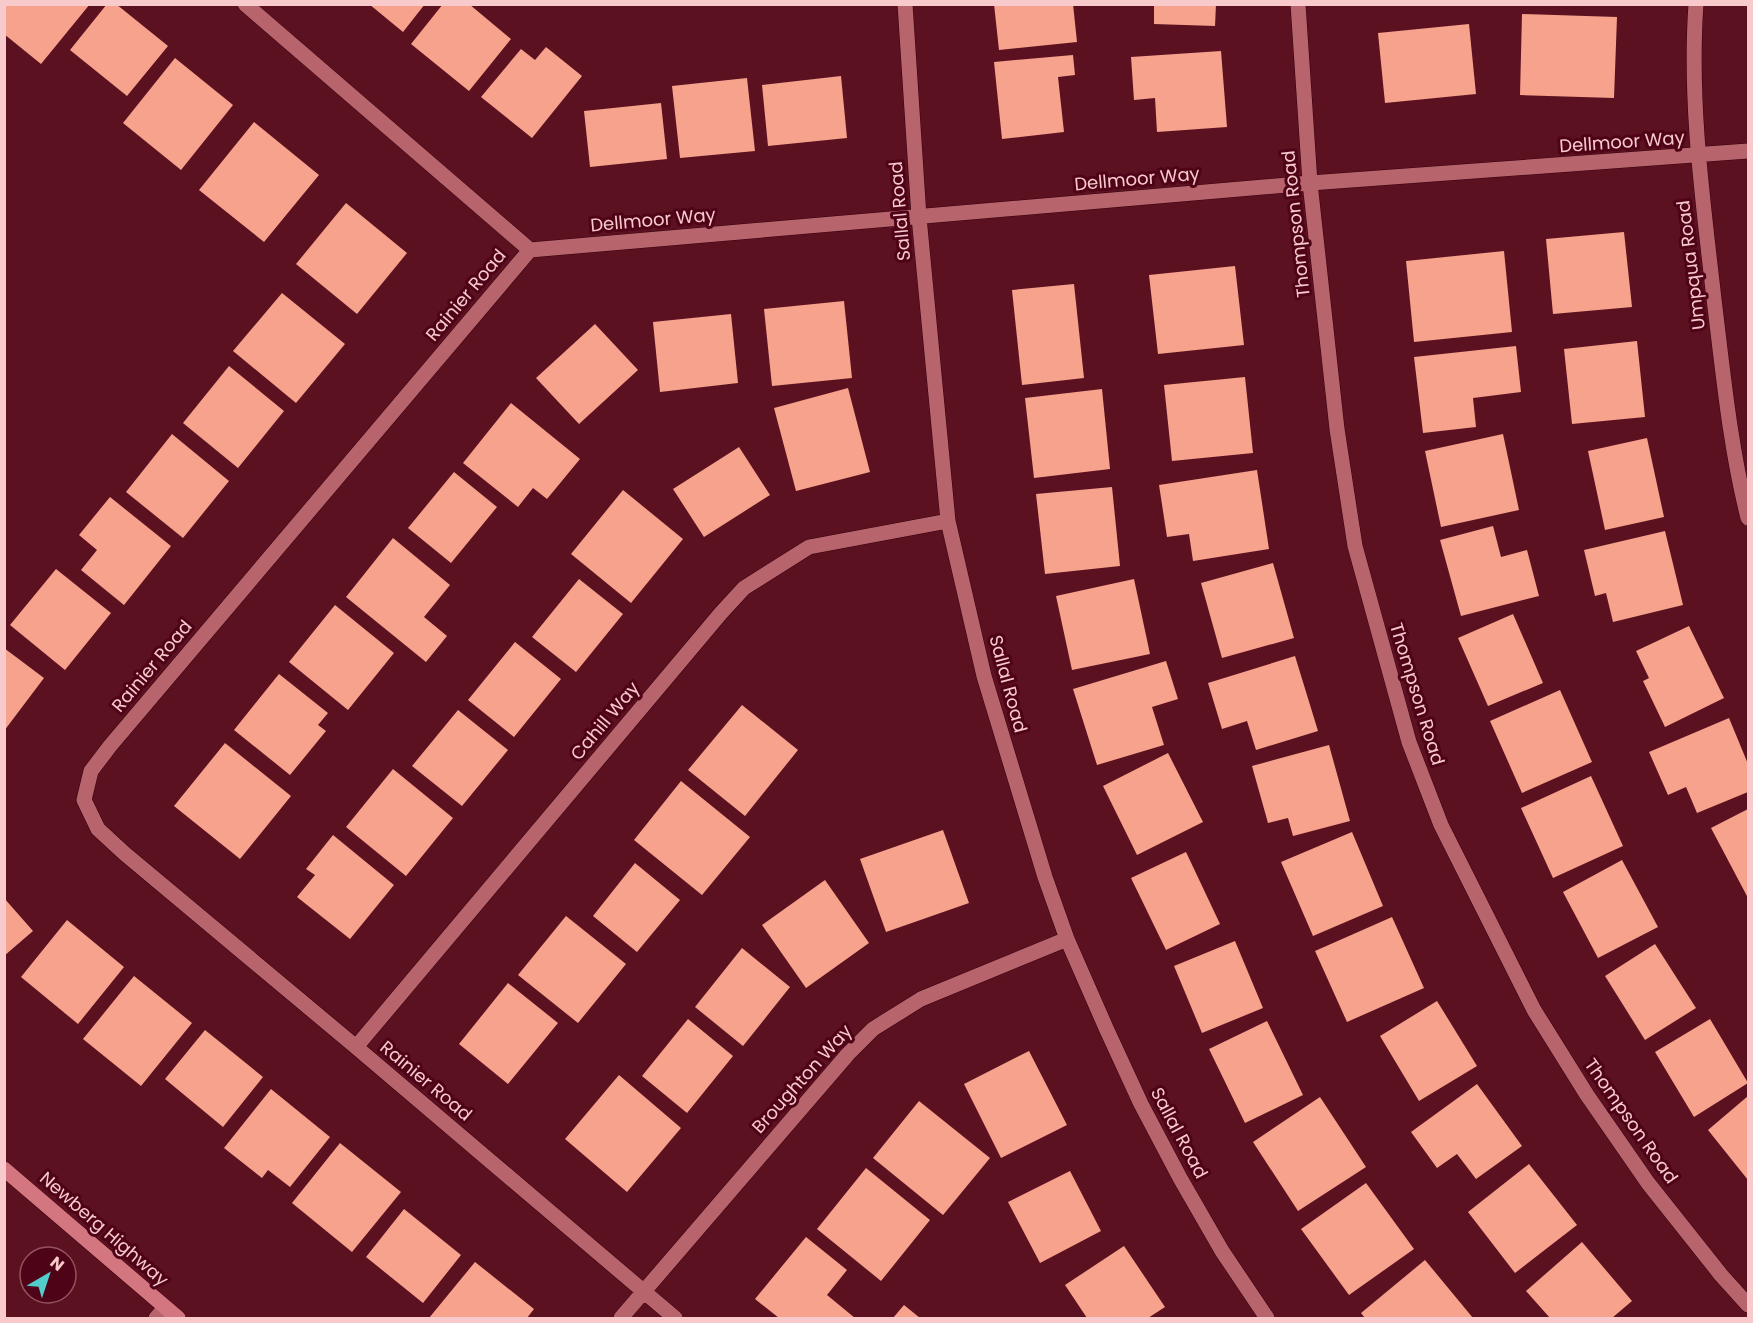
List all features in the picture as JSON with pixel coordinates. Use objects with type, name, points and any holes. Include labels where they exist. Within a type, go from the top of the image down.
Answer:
[{"type":"main road","name":"Newberg Highway","points":[[4,1169],[160,1313],[178,1318]]},
{"type":"street","name":"Rainier Road","points":[[245,4],[530,250],[110,746],[91,771],[84,800],[98,829],[124,854],[356,1047],[675,1318]]},
{"type":"street","name":"Sallal Road","points":[[905,4],[920,217],[948,521],[984,676],[1012,774],[1067,939],[1141,1104],[1222,1251],[1267,1318]]},
{"type":"street","name":"Thompson Road","points":[[1298,4],[1310,183],[1337,429],[1355,546],[1409,742],[1441,825],[1534,1010],[1587,1095],[1648,1183],[1720,1275],[1749,1305]]},
{"type":"street","name":"Umpqua Road","points":[[1696,4],[1694,39],[1699,156],[1729,413],[1749,518]]},
{"type":"street","name":"Dellmoor Way","points":[[530,250],[1310,183],[1749,152]]},
{"type":"street","name":"Cahill Way","points":[[356,1047],[744,588],[809,547],[948,521]]},
{"type":"street","name":"Broughton Way","points":[[621,1318],[848,1054],[873,1029],[921,999],[1067,939]]},
{"type":"building","points":[[4,4],[90,4],[41,64],[4,34]]},
{"type":"building","points":[[107,4],[116,4],[168,46],[127,96],[70,50]]},
{"type":"building","points":[[369,4],[425,4],[403,32]]},
{"type":"building","points":[[443,4],[469,4],[511,39],[469,91],[411,44]]},
{"type":"building","points":[[994,4],[1073,4],[1077,42],[999,50]]},
{"type":"building","points":[[1154,4],[1216,4],[1215,26],[1154,24]]},
{"type":"building","points":[[1522,14],[1617,17],[1614,98],[1520,95]]},
{"type":"building","points":[[1469,24],[1476,94],[1385,103],[1378,33]]},
{"type":"building","points":[[546,47],[582,76],[532,138],[481,97],[521,49],[535,60]]},
{"type":"building","points":[[1221,51],[1227,127],[1157,132],[1155,98],[1134,100],[1131,57]]},
{"type":"building","points":[[1073,55],[1075,75],[1058,77],[1064,132],[1002,139],[994,62]]},
{"type":"building","points":[[175,58],[233,105],[181,170],[123,123]]},
{"type":"building","points":[[841,76],[847,138],[768,146],[762,85]]},
{"type":"building","points":[[747,78],[755,151],[680,158],[672,86]]},
{"type":"building","points":[[661,103],[667,159],[590,167],[584,111]]},
{"type":"building","points":[[254,122],[319,175],[264,242],[199,190]]},
{"type":"building","points":[[346,203],[407,253],[357,314],[296,264]]},
{"type":"building","points":[[1624,232],[1632,307],[1553,314],[1546,239]]},
{"type":"building","points":[[1504,251],[1512,332],[1414,342],[1406,261]]},
{"type":"building","points":[[1235,266],[1244,345],[1158,354],[1149,275]]},
{"type":"building","points":[[1074,284],[1084,378],[1022,385],[1012,290]]},
{"type":"building","points":[[282,293],[345,344],[296,403],[233,351]]},
{"type":"building","points":[[844,301],[852,378],[772,386],[764,309]]},
{"type":"building","points":[[731,314],[738,383],[660,392],[653,322]]},
{"type":"building","points":[[595,324],[638,370],[579,424],[536,378]]},
{"type":"building","points":[[1637,341],[1645,417],[1572,424],[1564,349]]},
{"type":"building","points":[[1516,346],[1521,392],[1473,398],[1476,427],[1423,433],[1414,357]]},
{"type":"building","points":[[229,366],[284,411],[238,468],[183,423]]},
{"type":"building","points":[[1245,377],[1253,453],[1172,461],[1164,385]]},
{"type":"building","points":[[848,388],[870,472],[796,491],[774,408]]},
{"type":"building","points":[[1102,389],[1110,469],[1034,478],[1025,398]]},
{"type":"building","points":[[511,403],[580,459],[547,499],[533,488],[518,507],[463,463]]},
{"type":"building","points":[[172,434],[229,481],[183,538],[126,492]]},
{"type":"building","points":[[1503,434],[1519,510],[1441,527],[1425,451]]},
{"type":"building","points":[[1647,438],[1664,517],[1605,530],[1588,451]]},
{"type":"building","points":[[739,447],[770,495],[704,537],[673,489]]},
{"type":"building","points":[[1257,470],[1269,549],[1193,561],[1189,534],[1167,537],[1159,485]]},
{"type":"building","points":[[454,472],[497,507],[451,563],[408,528]]},
{"type":"building","points":[[1112,487],[1120,566],[1045,574],[1036,494]]},
{"type":"building","points":[[623,490],[683,539],[631,603],[571,554]]},
{"type":"building","points":[[110,497],[171,546],[124,605],[81,570],[97,550],[79,535]]},
{"type":"building","points":[[1493,526],[1501,557],[1527,550],[1539,596],[1461,616],[1440,540]]},
{"type":"building","points":[[1665,531],[1683,605],[1613,622],[1606,593],[1595,596],[1584,550]]},
{"type":"building","points":[[393,538],[450,585],[424,617],[447,636],[426,662],[346,597]]},
{"type":"building","points":[[1273,563],[1294,638],[1222,658],[1201,583]]},
{"type":"building","points":[[56,569],[111,613],[65,670],[10,625]]},
{"type":"building","points":[[579,579],[623,614],[576,672],[532,637]]},
{"type":"building","points":[[1134,579],[1150,654],[1072,670],[1056,596]]},
{"type":"building","points":[[335,605],[394,653],[348,710],[289,662]]},
{"type":"building","points":[[1513,614],[1543,683],[1488,706],[1458,638]]},
{"type":"building","points":[[1689,626],[1724,698],[1665,727],[1643,681],[1649,678],[1636,651]]},
{"type":"building","points":[[515,642],[561,679],[514,737],[468,700]]},
{"type":"building","points":[[4,648],[44,678],[4,731]]},
{"type":"building","points":[[1295,656],[1318,731],[1256,750],[1247,721],[1222,729],[1208,683]]},
{"type":"building","points":[[1166,661],[1178,699],[1152,707],[1164,745],[1097,765],[1073,689]]},
{"type":"building","points":[[279,674],[328,713],[318,725],[326,731],[290,775],[234,730]]},
{"type":"building","points":[[1560,690],[1592,762],[1522,793],[1490,721]]},
{"type":"building","points":[[742,705],[798,750],[745,816],[688,770]]},
{"type":"building","points":[[458,710],[508,750],[462,806],[412,766]]},
{"type":"building","points":[[1729,718],[1748,764],[1748,792],[1697,813],[1686,787],[1668,795],[1649,752]]},
{"type":"building","points":[[225,743],[291,796],[240,859],[174,806]]},
{"type":"building","points":[[1329,745],[1350,821],[1293,836],[1288,818],[1268,823],[1252,766]]},
{"type":"building","points":[[1168,753],[1203,822],[1137,855],[1103,786]]},
{"type":"building","points":[[393,769],[453,818],[406,876],[346,827]]},
{"type":"building","points":[[1591,776],[1623,846],[1553,878],[1521,808]]},
{"type":"building","points":[[681,781],[750,837],[702,895],[634,840]]},
{"type":"building","points":[[1748,809],[1748,898],[1711,828]]},
{"type":"building","points":[[943,830],[969,903],[886,932],[860,859]]},
{"type":"building","points":[[1352,832],[1383,906],[1313,936],[1281,862]]},
{"type":"building","points":[[333,835],[394,885],[350,939],[297,897],[315,875],[306,869]]},
{"type":"building","points":[[1186,852],[1220,924],[1166,950],[1131,878]]},
{"type":"building","points":[[1622,860],[1658,927],[1598,958],[1563,892]]},
{"type":"building","points":[[635,863],[680,900],[637,952],[593,916]]},
{"type":"building","points":[[825,880],[869,943],[806,988],[762,925]]},
{"type":"building","points":[[4,898],[33,931],[4,956]]},
{"type":"building","points":[[566,916],[626,964],[578,1023],[518,975]]},
{"type":"building","points":[[1392,917],[1424,988],[1347,1022],[1315,951]]},
{"type":"building","points":[[67,920],[124,967],[78,1024],[21,977]]},
{"type":"building","points":[[1235,941],[1263,1008],[1202,1033],[1174,966]]},
{"type":"building","points":[[1655,944],[1696,1008],[1645,1040],[1605,976]]},
{"type":"building","points":[[742,948],[790,987],[743,1046],[695,1007]]},
{"type":"building","points":[[134,976],[192,1023],[141,1086],[83,1039]]},
{"type":"building","points":[[508,983],[558,1023],[508,1084],[459,1044]]},
{"type":"building","points":[[1437,1001],[1477,1066],[1419,1101],[1380,1036]]},
{"type":"building","points":[[688,1019],[733,1056],[687,1113],[642,1076]]},
{"type":"building","points":[[1710,1019],[1748,1083],[1694,1117],[1655,1052]]},
{"type":"building","points":[[1267,1021],[1303,1095],[1245,1123],[1209,1049]]},
{"type":"building","points":[[205,1030],[263,1077],[223,1127],[165,1079]]},
{"type":"building","points":[[1029,1051],[1067,1125],[1001,1158],[964,1084]]},
{"type":"building","points":[[619,1075],[681,1128],[627,1192],[565,1139]]},
{"type":"building","points":[[1477,1084],[1522,1146],[1476,1179],[1457,1154],[1437,1168],[1411,1132]]},
{"type":"building","points":[[271,1089],[330,1137],[290,1187],[268,1170],[262,1178],[224,1148]]},
{"type":"building","points":[[1748,1096],[1748,1180],[1708,1130]]},
{"type":"building","points":[[1320,1097],[1366,1167],[1298,1211],[1253,1142]]},
{"type":"building","points":[[919,1101],[990,1158],[943,1215],[873,1158]]},
{"type":"building","points":[[340,1143],[401,1192],[352,1252],[292,1203]]},
{"type":"building","points":[[1529,1164],[1577,1225],[1515,1273],[1468,1212]]},
{"type":"building","points":[[866,1168],[930,1220],[881,1281],[817,1229]]},
{"type":"building","points":[[1070,1171],[1101,1231],[1040,1263],[1008,1202]]},
{"type":"building","points":[[1366,1183],[1414,1249],[1349,1295],[1301,1229]]},
{"type":"building","points":[[404,1209],[461,1255],[423,1303],[366,1257]]},
{"type":"building","points":[[806,1237],[847,1270],[827,1295],[855,1318],[779,1318],[755,1299]]},
{"type":"building","points":[[1582,1242],[1632,1301],[1612,1318],[1550,1318],[1526,1291]]},
{"type":"building","points":[[1124,1246],[1165,1307],[1148,1318],[1087,1318],[1065,1285]]},
{"type":"building","points":[[1425,1260],[1473,1318],[1365,1318],[1361,1313]]},
{"type":"building","points":[[475,1262],[534,1309],[527,1318],[429,1318]]},
{"type":"building","points":[[904,1305],[920,1318],[893,1318]]}]
